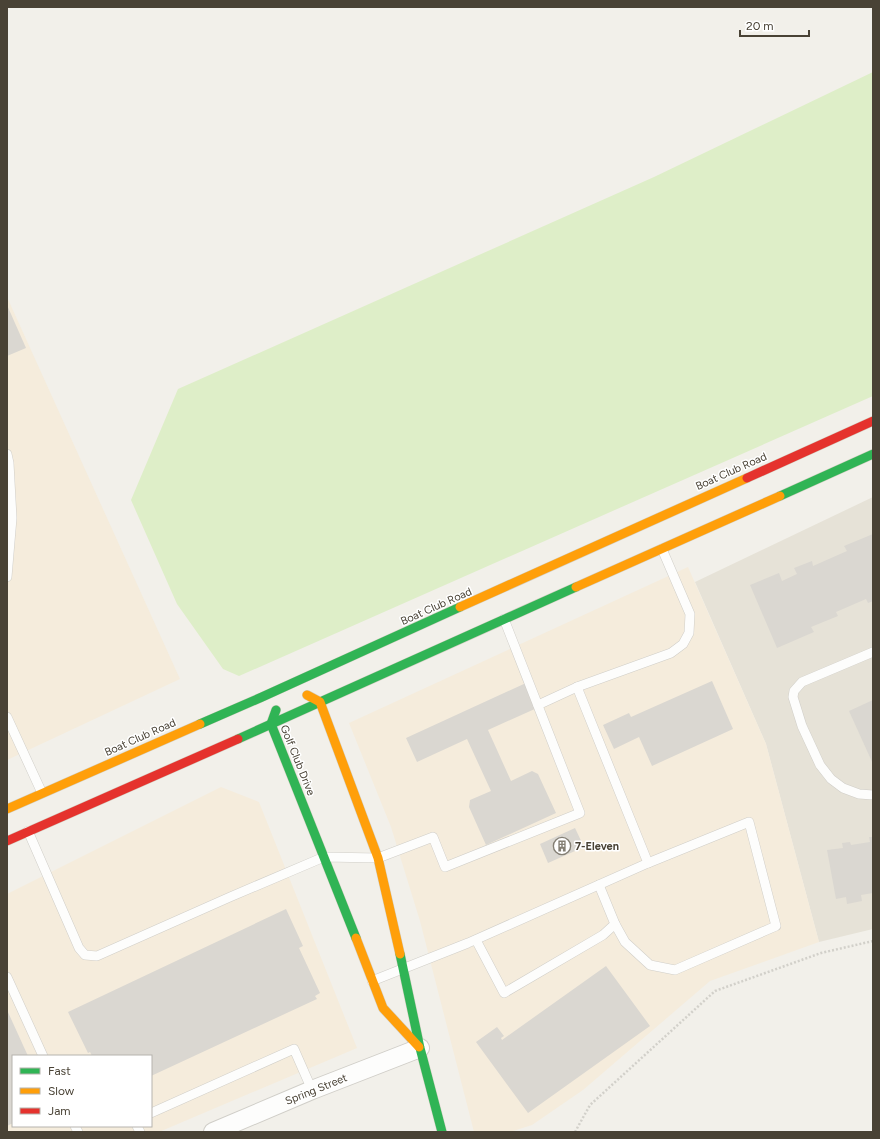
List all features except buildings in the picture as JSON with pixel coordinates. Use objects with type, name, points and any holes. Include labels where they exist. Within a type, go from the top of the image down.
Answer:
[{"type":"main road","name":"Boat Club Road","points":[[7,809],[287,686],[494,593],[655,518],[873,421]]},
{"type":"main road","points":[[7,841],[873,454]]},
{"type":"main road","points":[[287,686],[320,702]]},
{"type":"main road","name":"Golf Club Drive","points":[[287,686],[271,724],[383,1008],[420,1048]]},
{"type":"main road","name":"Golf Club Drive","points":[[320,702],[378,858],[404,969],[420,1048],[442,1132]]},
{"type":"street","name":"Spring Street","points":[[213,1132],[312,1090],[420,1048]]},
{"type":"lane","points":[[7,454],[9,463],[12,518],[7,577]]},
{"type":"lane","points":[[538,705],[577,687],[671,653],[683,644],[688,633],[690,614],[662,549]]},
{"type":"lane","points":[[28,831],[79,948],[85,955],[97,956],[230,896],[324,857],[378,858],[433,837],[445,867],[580,813],[504,619]]},
{"type":"lane","points":[[873,652],[802,682],[794,691],[793,697],[802,726],[820,765],[831,779],[843,788],[858,794],[873,795]]},
{"type":"lane","points":[[577,687],[648,863]]},
{"type":"lane","points":[[7,717],[42,794]]},
{"type":"lane","points":[[372,981],[476,940],[648,863],[749,822],[776,926],[675,970],[650,965],[625,942],[615,924],[599,885]]},
{"type":"lane","points":[[476,940],[504,993],[603,935],[615,924]]},
{"type":"lane","points":[[7,977],[43,1055]]},
{"type":"lane","points":[[152,1113],[294,1049],[312,1090]]},
{"type":"path","points":[[575,1132],[590,1105],[715,991],[821,953],[873,941]]},
{"type":"shaded area","points":[[7,297],[180,679],[7,760]]},
{"type":"shaded area","points":[[873,497],[873,929],[819,942],[766,744],[695,582]]},
{"type":"shaded area","points":[[688,567],[766,744],[819,942],[710,981],[583,1090],[532,1125],[510,1132],[474,1132],[420,921],[391,827],[349,723]]},
{"type":"shaded area","points":[[221,787],[259,802],[357,1048],[159,1132],[7,1132],[7,894]]},
{"type":"green space","points":[[873,72],[873,396],[239,676],[223,669],[177,604],[131,500],[178,389],[654,177]]},
{"type":"traffic: fast","points":[[780,496],[873,454]]},
{"type":"traffic: fast","points":[[238,739],[576,587]]},
{"type":"traffic: fast","points":[[200,724],[460,607]]},
{"type":"traffic: fast","points":[[276,710],[271,724],[356,938]]},
{"type":"traffic: fast","points":[[400,954],[420,1048],[442,1132]]},
{"type":"traffic: slow","points":[[460,607],[747,478]]},
{"type":"traffic: slow","points":[[576,587],[780,496]]},
{"type":"traffic: slow","points":[[307,695],[320,702],[378,858],[400,954]]},
{"type":"traffic: slow","points":[[7,809],[200,724]]},
{"type":"traffic: slow","points":[[356,938],[383,1008],[419,1047]]},
{"type":"traffic: jam","points":[[747,478],[873,421]]},
{"type":"traffic: jam","points":[[7,841],[238,739]]},
{"type":"place","name":"7-Eleven","points":[[562,846]]}]
